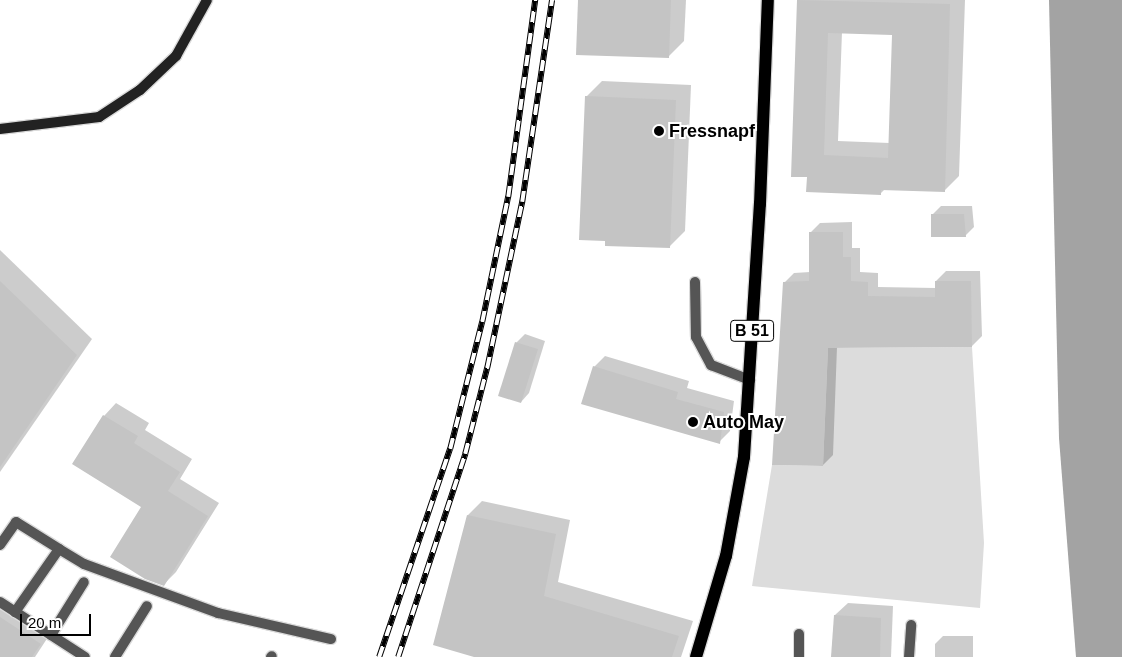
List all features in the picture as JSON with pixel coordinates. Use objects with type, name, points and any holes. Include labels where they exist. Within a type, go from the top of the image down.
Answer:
[{"type":"main road","name":"B 51","points":[[699,656],[726,556],[744,457],[750,380],[768,0]]},
{"type":"street","points":[[0,129],[99,117],[140,90],[176,56],[207,0]]},
{"type":"street","points":[[695,282],[696,337],[712,364],[750,380]]},
{"type":"street","points":[[0,545],[16,522],[84,564],[218,613],[331,638]]},
{"type":"street","points":[[15,612],[58,549]]},
{"type":"street","points":[[51,635],[84,582]]},
{"type":"street","points":[[0,602],[84,657]]},
{"type":"street","points":[[115,657],[147,606]]},
{"type":"street","points":[[909,657],[911,626]]},
{"type":"street","points":[[799,634],[799,657]]},
{"type":"shaded area","points":[[1049,0],[1122,0],[1122,657],[1076,657],[1059,438]]},
{"type":"shaded area","points":[[972,347],[984,543],[980,608],[752,586],[772,465],[823,466],[828,348]]},
{"type":"building","points":[[578,0],[671,0],[669,58],[576,55]]},
{"type":"building","points":[[797,0],[950,4],[945,192],[881,190],[881,195],[806,192],[807,177],[791,177]],"holes":[[[828,33],[892,35],[888,158],[824,155]]]},
{"type":"building","points":[[585,96],[676,100],[670,248],[605,246],[605,241],[579,240]]},
{"type":"building","points":[[931,214],[964,214],[966,237],[931,237]]},
{"type":"building","points":[[809,232],[843,232],[843,257],[851,257],[851,281],[868,282],[868,296],[935,297],[935,281],[971,281],[972,347],[828,348],[823,466],[772,465],[783,282],[809,281]]},
{"type":"building","points":[[0,281],[77,355],[0,467]]},
{"type":"building","points":[[515,342],[538,349],[521,403],[498,396]]},
{"type":"building","points":[[593,366],[678,392],[676,399],[724,412],[720,444],[581,404]]},
{"type":"building","points":[[103,415],[138,436],[134,443],[180,472],[168,491],[208,516],[164,586],[145,579],[110,557],[141,507],[72,464]]},
{"type":"building","points":[[467,515],[556,534],[544,596],[679,636],[672,657],[474,657],[433,645]]},
{"type":"building","points":[[834,615],[881,618],[880,657],[831,657]]},
{"type":"building","points":[[0,617],[41,644],[32,657],[0,657]]},
{"type":"railway","points":[[379,657],[450,449],[482,322],[508,197],[535,0]]},
{"type":"railway","points":[[398,657],[465,454],[487,368],[522,202],[552,0]]},
{"type":"place","name":"Fressnapf","points":[[659,131]]},
{"type":"place","name":"Auto May","points":[[693,422]]}]
